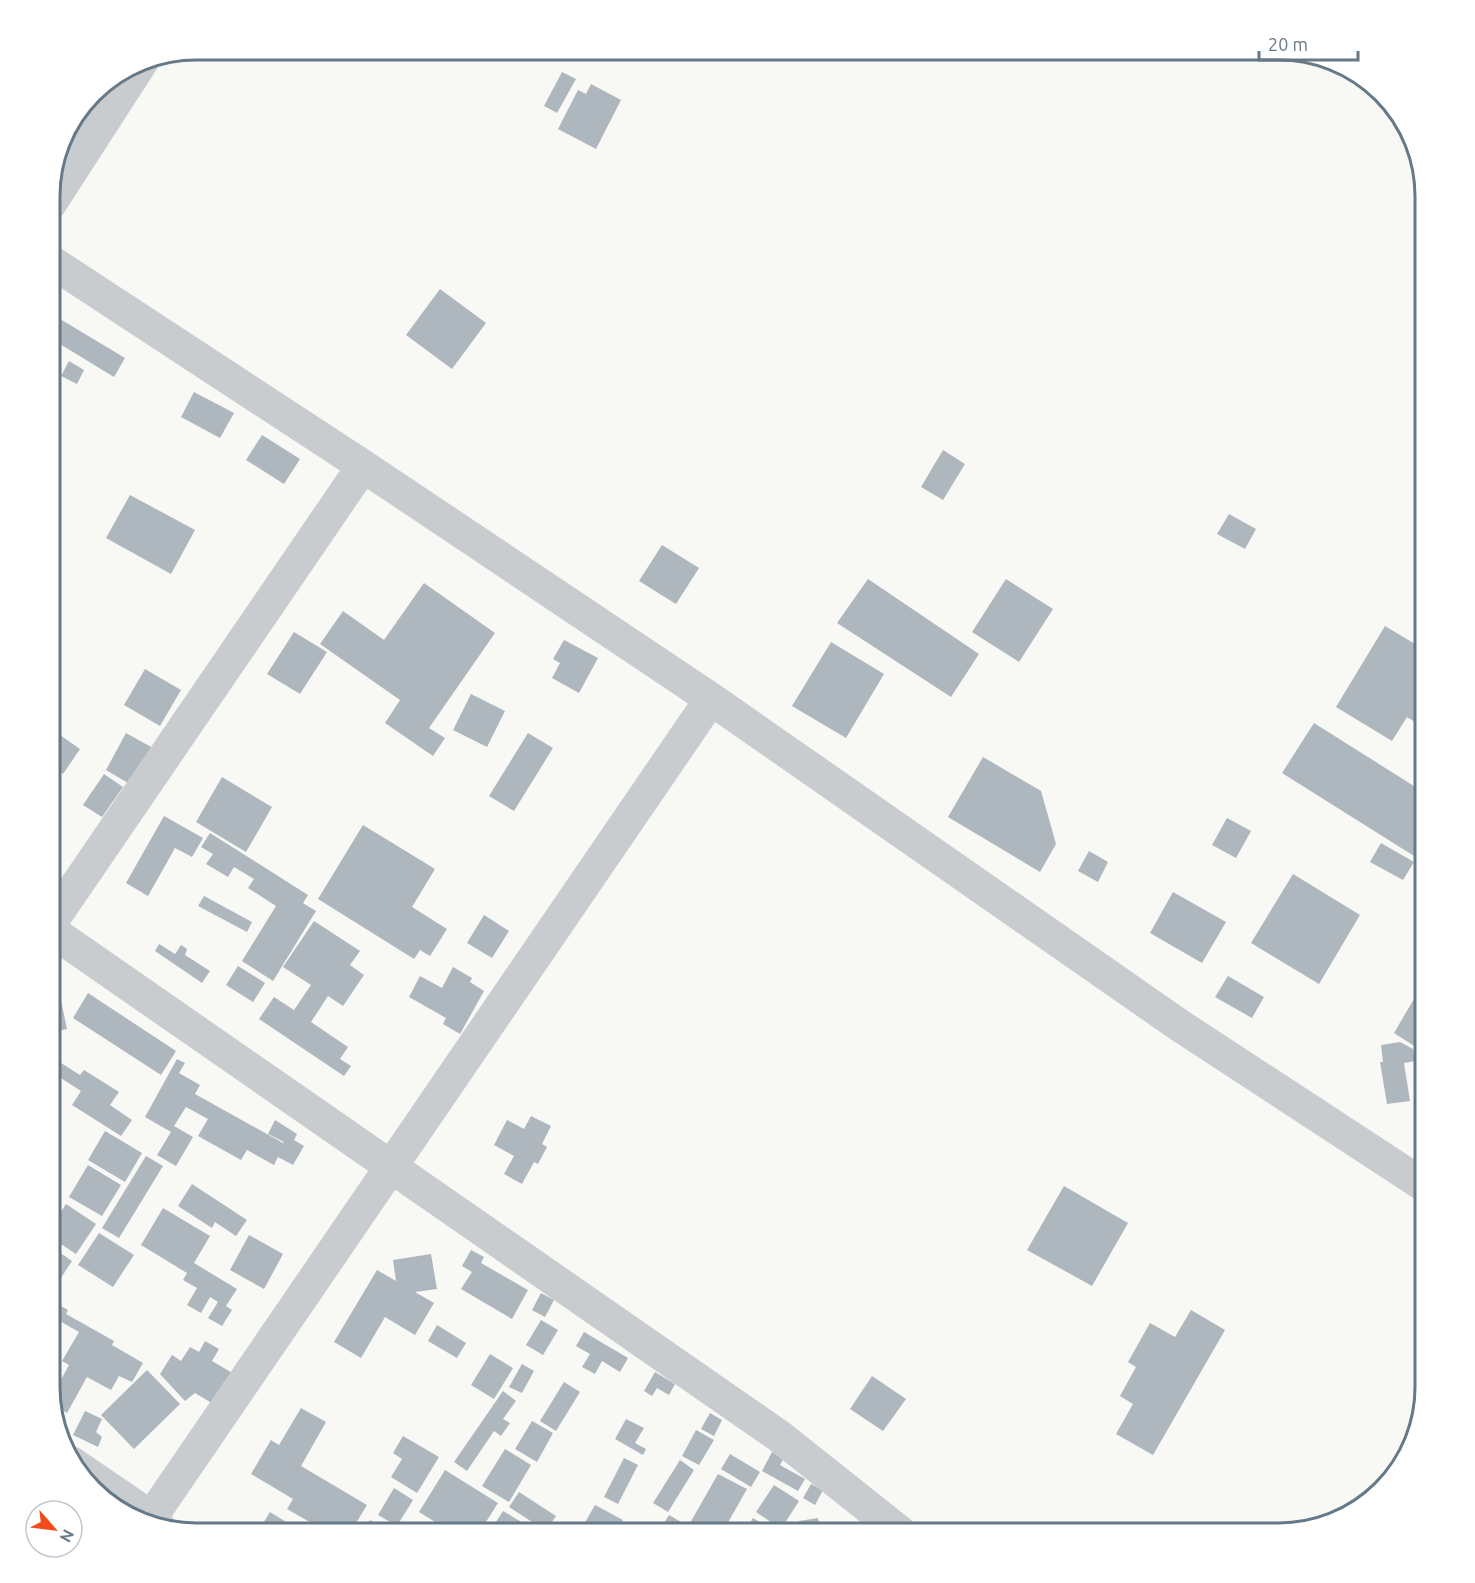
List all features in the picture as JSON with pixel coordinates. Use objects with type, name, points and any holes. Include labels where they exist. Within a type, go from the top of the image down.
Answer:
[{"type":"street","points":[[60,189],[133,76]]},
{"type":"street","points":[[60,268],[363,466],[711,699],[1179,1025],[1415,1179]]},
{"type":"street","points":[[60,909],[363,466]]},
{"type":"street","points":[[155,1517],[711,699]]},
{"type":"street","points":[[60,937],[779,1437],[881,1523]]},
{"type":"street","points":[[101,1484],[134,1508]]},
{"type":"building","points":[[562,72],[576,79],[557,113],[544,106]]},
{"type":"building","points":[[591,84],[621,100],[596,149],[558,129],[578,90],[586,94]]},
{"type":"building","points":[[440,289],[486,323],[452,369],[406,335]]},
{"type":"building","points":[[60,319],[125,358],[114,377],[60,344]]},
{"type":"building","points":[[69,361],[84,370],[77,384],[61,376]]},
{"type":"building","points":[[194,392],[234,413],[220,438],[181,417]]},
{"type":"building","points":[[262,435],[300,459],[284,484],[246,460]]},
{"type":"building","points":[[943,450],[965,464],[943,500],[921,487]]},
{"type":"building","points":[[130,495],[195,530],[171,574],[106,538]]},
{"type":"building","points":[[1229,514],[1256,529],[1245,549],[1217,534]]},
{"type":"building","points":[[662,545],[699,568],[676,604],[639,581]]},
{"type":"building","points":[[868,579],[979,654],[951,697],[837,623]]},
{"type":"building","points":[[1006,579],[1053,609],[1019,662],[972,632]]},
{"type":"building","points":[[424,583],[495,633],[429,728],[445,738],[433,756],[385,723],[400,700],[320,644],[343,611],[384,640]]},
{"type":"building","points":[[1385,626],[1415,644],[1415,722],[1407,717],[1392,741],[1336,707]]},
{"type":"building","points":[[294,632],[327,652],[300,694],[267,674]]},
{"type":"building","points":[[564,640],[598,658],[579,693],[552,678],[560,663],[553,659]]},
{"type":"building","points":[[831,642],[884,674],[846,738],[792,706]]},
{"type":"building","points":[[145,669],[181,690],[160,726],[124,705]]},
{"type":"building","points":[[471,694],[505,711],[487,747],[453,730]]},
{"type":"building","points":[[1314,723],[1415,787],[1415,857],[1282,773]]},
{"type":"building","points":[[126,733],[153,748],[133,786],[106,770]]},
{"type":"building","points":[[528,733],[553,748],[514,811],[489,796]]},
{"type":"building","points":[[60,735],[80,749],[63,774],[60,772]]},
{"type":"building","points":[[983,757],[1041,791],[1056,844],[1040,872],[948,817]]},
{"type":"building","points":[[104,774],[123,787],[102,817],[83,805]]},
{"type":"building","points":[[222,777],[272,807],[246,852],[196,822]]},
{"type":"building","points":[[164,816],[203,838],[192,857],[175,848],[148,896],[126,883]]},
{"type":"building","points":[[1227,818],[1251,831],[1236,858],[1212,845]]},
{"type":"building","points":[[363,825],[435,869],[412,907],[447,929],[430,956],[420,950],[414,959],[318,899]]},
{"type":"building","points":[[210,833],[308,895],[303,903],[316,911],[273,981],[242,961],[276,906],[248,888],[254,879],[234,867],[228,877],[206,864],[213,854],[201,847]]},
{"type":"building","points":[[1381,843],[1414,862],[1403,880],[1370,862]]},
{"type":"building","points":[[1089,851],[1108,862],[1098,882],[1078,871]]},
{"type":"building","points":[[1293,874],[1360,915],[1319,984],[1251,943]]},
{"type":"building","points":[[1173,892],[1226,922],[1202,963],[1150,933]]},
{"type":"building","points":[[204,896],[252,922],[247,932],[198,906]]},
{"type":"building","points":[[484,915],[509,931],[492,958],[467,943]]},
{"type":"building","points":[[314,921],[360,951],[350,965],[364,975],[343,1006],[328,996],[311,1022],[348,1047],[340,1059],[351,1066],[344,1076],[259,1019],[274,997],[294,1010],[311,985],[283,967]]},
{"type":"building","points":[[159,944],[175,954],[181,945],[187,949],[185,955],[210,971],[202,983],[155,951]]},
{"type":"building","points":[[238,966],[265,983],[253,1002],[226,985]]},
{"type":"building","points":[[453,967],[472,978],[470,982],[484,991],[460,1034],[443,1024],[446,1018],[409,997],[420,976],[442,988]]},
{"type":"building","points":[[1228,976],[1264,997],[1252,1018],[1215,997]]},
{"type":"building","points":[[88,993],[176,1051],[161,1075],[73,1018]]},
{"type":"building","points":[[1415,997],[1415,1046],[1394,1033]]},
{"type":"building","points":[[60,1000],[67,1029],[60,1031]]},
{"type":"building","points":[[1400,1042],[1413,1049],[1415,1061],[1404,1063],[1410,1101],[1387,1104],[1380,1062],[1383,1062],[1381,1045]]},
{"type":"building","points":[[177,1059],[185,1063],[179,1073],[200,1085],[195,1094],[283,1143],[268,1134],[275,1120],[297,1134],[294,1140],[304,1146],[293,1165],[278,1157],[274,1165],[247,1150],[241,1160],[198,1136],[208,1119],[186,1107],[174,1126],[193,1137],[176,1166],[157,1155],[171,1132],[145,1117]]},
{"type":"building","points":[[60,1062],[80,1075],[84,1070],[119,1092],[110,1105],[132,1120],[121,1136],[72,1105],[81,1091],[60,1077]]},
{"type":"building","points":[[531,1116],[551,1126],[542,1144],[547,1147],[538,1164],[534,1162],[522,1184],[504,1174],[514,1156],[494,1145],[507,1120],[524,1129]]},
{"type":"building","points":[[105,1131],[142,1153],[125,1182],[88,1160]]},
{"type":"building","points":[[146,1156],[163,1166],[119,1238],[102,1228]]},
{"type":"building","points":[[88,1165],[121,1185],[102,1216],[69,1197]]},
{"type":"building","points":[[192,1184],[247,1220],[236,1236],[215,1222],[212,1228],[178,1206]]},
{"type":"building","points":[[1064,1186],[1128,1223],[1092,1286],[1027,1250]]},
{"type":"building","points":[[66,1204],[96,1224],[76,1254],[60,1244],[60,1213]]},
{"type":"building","points":[[163,1208],[210,1236],[194,1263],[237,1289],[226,1306],[232,1310],[222,1326],[208,1318],[218,1302],[210,1297],[201,1313],[187,1305],[197,1288],[183,1280],[187,1273],[141,1245]]},
{"type":"building","points":[[99,1233],[134,1255],[113,1287],[78,1265]]},
{"type":"building","points":[[249,1235],[283,1254],[264,1289],[230,1270]]},
{"type":"building","points":[[471,1250],[484,1257],[481,1263],[528,1290],[512,1319],[461,1289],[472,1272],[462,1266]]},
{"type":"building","points":[[60,1253],[72,1261],[60,1279]]},
{"type":"building","points":[[431,1254],[437,1289],[415,1292],[434,1303],[415,1335],[385,1317],[361,1358],[334,1342],[377,1270],[396,1281],[393,1260]]},
{"type":"building","points":[[541,1293],[554,1300],[545,1317],[532,1310]]},
{"type":"building","points":[[60,1305],[68,1310],[66,1314],[114,1341],[112,1345],[143,1363],[132,1382],[119,1376],[111,1390],[87,1377],[67,1413],[62,1410],[60,1382],[69,1365],[62,1361],[79,1332],[60,1321]]},
{"type":"building","points":[[1191,1310],[1225,1330],[1153,1455],[1116,1434],[1133,1404],[1120,1396],[1136,1367],[1128,1362],[1150,1323],[1175,1337]]},
{"type":"building","points":[[541,1320],[558,1330],[543,1355],[526,1345]]},
{"type":"building","points":[[437,1325],[466,1343],[457,1358],[428,1341]]},
{"type":"building","points":[[584,1332],[628,1358],[620,1372],[602,1361],[595,1374],[582,1367],[590,1354],[576,1346]]},
{"type":"building","points":[[205,1341],[219,1349],[212,1361],[234,1374],[215,1405],[195,1393],[185,1401],[160,1374],[172,1355],[181,1361],[190,1347],[199,1352]]},
{"type":"building","points":[[490,1354],[513,1368],[494,1399],[471,1385]]},
{"type":"building","points":[[522,1364],[534,1371],[522,1393],[509,1387]]},
{"type":"building","points":[[147,1370],[180,1404],[134,1449],[101,1415]]},
{"type":"building","points":[[655,1372],[675,1384],[669,1395],[657,1388],[652,1396],[644,1391]]},
{"type":"building","points":[[872,1376],[906,1399],[883,1431],[850,1409]]},
{"type":"building","points":[[564,1382],[580,1392],[556,1431],[540,1421]]},
{"type":"building","points":[[503,1391],[516,1401],[503,1419],[510,1423],[501,1436],[494,1431],[467,1471],[454,1462]]},
{"type":"building","points":[[301,1408],[326,1422],[301,1466],[367,1505],[356,1523],[312,1523],[287,1509],[293,1499],[251,1474],[271,1440],[279,1445]]},
{"type":"building","points":[[85,1411],[102,1419],[96,1432],[102,1437],[98,1447],[73,1435]]},
{"type":"building","points":[[710,1413],[722,1420],[714,1436],[701,1429]]},
{"type":"building","points":[[626,1419],[644,1428],[635,1443],[646,1449],[643,1455],[615,1439]]},
{"type":"building","points":[[532,1421],[553,1433],[537,1462],[515,1449]]},
{"type":"building","points":[[696,1430],[714,1440],[699,1465],[682,1456]]},
{"type":"building","points":[[403,1436],[439,1457],[417,1493],[391,1477],[402,1459],[393,1453]]},
{"type":"building","points":[[505,1449],[531,1465],[509,1502],[482,1486]]},
{"type":"building","points":[[772,1452],[784,1458],[780,1465],[805,1479],[798,1491],[762,1471]]},
{"type":"building","points":[[730,1454],[760,1472],[751,1487],[721,1469]]},
{"type":"building","points":[[624,1458],[638,1465],[618,1504],[604,1497]]},
{"type":"building","points":[[680,1460],[694,1470],[668,1512],[653,1503]]},
{"type":"building","points":[[445,1470],[498,1503],[485,1523],[437,1523],[419,1512]]},
{"type":"building","points":[[718,1474],[747,1489],[728,1523],[690,1523]]},
{"type":"building","points":[[811,1484],[823,1490],[815,1505],[803,1498]]},
{"type":"building","points":[[774,1485],[799,1501],[785,1523],[772,1523],[756,1512]]},
{"type":"building","points":[[394,1488],[413,1500],[399,1523],[392,1523],[378,1515]]},
{"type":"building","points":[[519,1492],[556,1516],[551,1523],[534,1523],[509,1507]]},
{"type":"building","points":[[595,1505],[623,1520],[621,1523],[585,1523]]},
{"type":"building","points":[[503,1511],[523,1523],[495,1523]]},
{"type":"building","points":[[270,1512],[288,1523],[263,1523]]},
{"type":"building","points":[[669,1515],[683,1523],[664,1523]]},
{"type":"building","points":[[753,1518],[761,1523],[750,1523]]},
{"type":"building","points":[[818,1518],[819,1523],[799,1523],[799,1521]]}]
